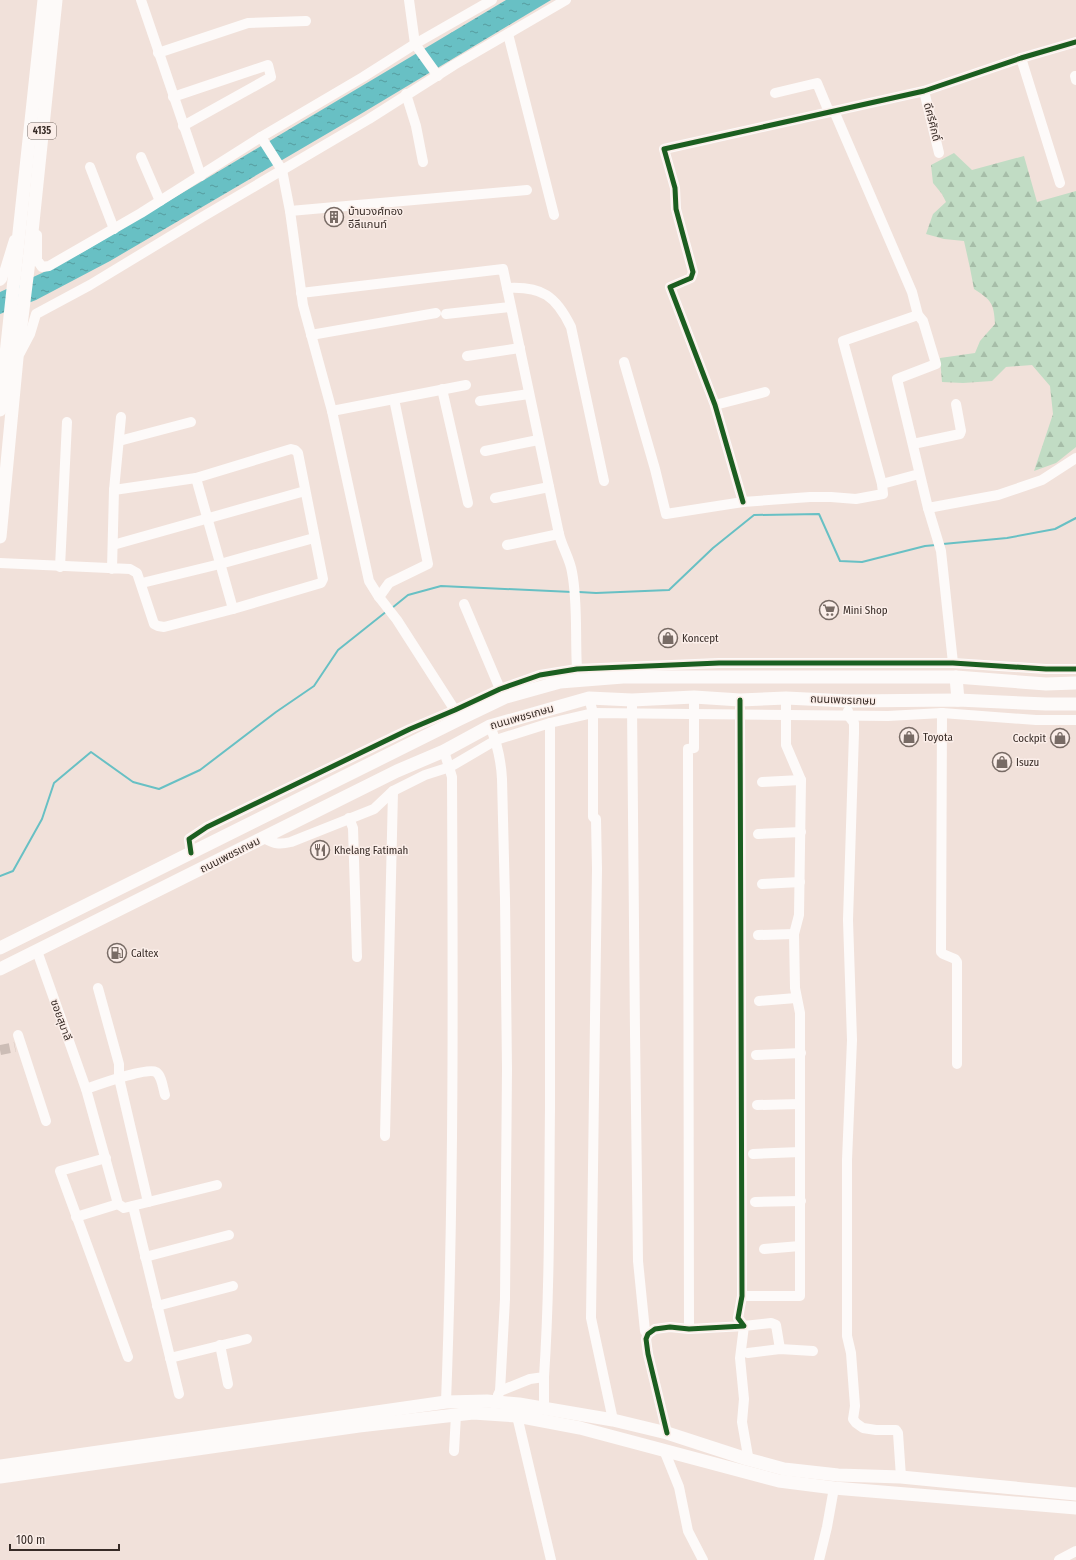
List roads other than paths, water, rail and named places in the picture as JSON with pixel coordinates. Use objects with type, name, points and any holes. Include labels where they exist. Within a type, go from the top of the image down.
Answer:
[{"type":"main road","name":"4135","points":[[23,260],[22,216],[44,0]]},
{"type":"main road","name":"4135","points":[[0,537],[11,358],[9,340],[36,191],[56,0]]},
{"type":"main road","name":"4135","points":[[0,410],[11,358]]},
{"type":"main road","name":"ถนนเพชรเกษม","points":[[2,946],[191,853],[457,715],[506,697],[560,682],[622,672],[956,677],[1046,684],[1076,683]]},
{"type":"main road","points":[[956,677],[958,700]]},
{"type":"main road","name":"ถนนเพชรเกษม","points":[[0,969],[397,771],[444,751],[490,726],[589,698],[632,706],[694,697],[740,700],[786,698],[848,701],[958,700],[1076,704]]},
{"type":"main road","points":[[191,853],[203,869]]},
{"type":"main road","points":[[0,973],[18,960]]},
{"type":"main road","points":[[0,1466],[446,1402],[498,1396],[544,1408],[613,1420],[667,1433],[747,1459],[784,1469],[838,1475],[901,1477],[1076,1494]]},
{"type":"main road","points":[[0,1476],[351,1428],[473,1414],[517,1416],[580,1428],[779,1481],[834,1488],[1076,1508]]},
{"type":"street","points":[[141,0],[201,176]]},
{"type":"street","points":[[409,0],[415,44],[438,76]]},
{"type":"street","points":[[36,191],[37,260],[42,267],[49,266],[114,229],[201,176],[261,137],[415,44],[492,0]]},
{"type":"street","points":[[11,358],[30,334],[36,314],[90,285],[369,119],[406,94],[566,0]]},
{"type":"street","points":[[158,53],[248,23],[306,21]]},
{"type":"street","points":[[508,34],[554,215]]},
{"type":"street","points":[[743,502],[715,406],[670,287],[691,278],[693,272],[676,209],[675,188],[664,149],[924,91],[1021,58],[1076,42]]},
{"type":"street","points":[[1021,58],[1060,183]]},
{"type":"street","points":[[173,97],[268,65],[271,77],[183,126]]},
{"type":"street","points":[[1076,76],[1076,80]]},
{"type":"street","points":[[775,93],[818,82],[912,292],[918,315],[923,321],[936,364],[897,379],[928,508],[941,551],[953,663]]},
{"type":"street","name":"ดีศรีศักดิ์","points":[[924,91],[939,153]]},
{"type":"street","points":[[406,94],[415,120],[423,162]]},
{"type":"street","points":[[261,137],[282,170],[290,211],[301,293],[332,411],[369,581],[379,597],[397,620],[457,715],[500,689],[540,675],[577,669],[622,672],[719,663],[953,663],[1046,669],[1076,669]]},
{"type":"street","points":[[141,158],[160,201]]},
{"type":"street","points":[[90,167],[114,229]]},
{"type":"street","points":[[290,211],[527,190]]},
{"type":"street","points":[[0,281],[2,279],[22,216]]},
{"type":"street","points":[[301,293],[503,269],[561,544],[572,571],[575,605],[577,669]]},
{"type":"street","points":[[507,288],[532,288],[546,295],[558,306],[569,323],[604,481]]},
{"type":"street","points":[[311,335],[441,314],[510,307]]},
{"type":"street","points":[[624,362],[655,469],[666,514],[743,502],[810,497],[856,499],[884,494],[843,341],[918,315]]},
{"type":"street","points":[[467,356],[520,348]]},
{"type":"street","points":[[332,411],[466,385]]},
{"type":"street","points":[[442,389],[468,503]]},
{"type":"street","points":[[715,406],[765,392]]},
{"type":"street","points":[[480,401],[529,394]]},
{"type":"street","points":[[379,597],[389,583],[428,564],[394,399]]},
{"type":"street","points":[[913,444],[960,434],[961,431],[956,404]]},
{"type":"street","points":[[112,569],[114,490],[121,417]]},
{"type":"street","points":[[60,567],[68,422]]},
{"type":"street","points":[[119,441],[191,422]]},
{"type":"street","points":[[485,451],[538,440]]},
{"type":"street","points":[[0,563],[130,570],[138,573],[154,624],[164,627],[233,609],[321,583],[322,579],[298,453],[295,450],[291,449],[196,478],[114,490]]},
{"type":"street","points":[[928,508],[998,495],[1042,480],[1076,458]]},
{"type":"street","points":[[882,484],[920,474]]},
{"type":"street","points":[[196,478],[233,609]]},
{"type":"street","points":[[495,498],[548,487]]},
{"type":"street","points":[[113,545],[305,491]]},
{"type":"street","points":[[507,545],[559,534]]},
{"type":"street","points":[[142,583],[220,564],[314,538]]},
{"type":"street","points":[[464,604],[500,689]]},
{"type":"street","points":[[689,1329],[688,749],[694,748],[694,697]]},
{"type":"street","points":[[589,698],[593,713],[593,817],[596,818],[597,869],[592,1318],[613,1420]]},
{"type":"street","points":[[742,1296],[800,1296],[800,1013],[796,998],[794,934],[799,915],[802,780],[786,745],[786,698]]},
{"type":"street","points":[[740,700],[742,1296],[738,1318],[744,1326],[740,1358],[744,1399],[742,1422],[748,1456],[747,1459]]},
{"type":"street","points":[[848,701],[848,715],[854,723],[854,733],[848,920],[852,1040],[847,1160],[846,1336],[850,1353],[855,1406],[853,1418],[856,1423],[863,1428],[876,1430],[896,1430],[898,1433],[901,1477]]},
{"type":"street","points":[[632,706],[638,1261],[646,1332],[648,1334]]},
{"type":"street","points":[[264,838],[280,845],[374,809],[393,791],[425,775],[450,766],[496,740],[550,723],[632,706],[694,714],[888,716],[942,713],[1036,720],[1076,720]]},
{"type":"street","points":[[942,713],[941,952],[955,959],[957,962],[957,1064]]},
{"type":"street","points":[[544,1408],[544,1377],[548,1321],[550,1134],[552,866],[550,723]]},
{"type":"street","points":[[490,726],[496,740],[501,763],[502,779],[507,1004],[505,1299],[498,1396]]},
{"type":"street","points":[[444,751],[450,766],[452,777],[454,1021],[450,1292],[446,1402]]},
{"type":"street","points":[[397,771],[404,786]]},
{"type":"street","points":[[762,782],[802,780]]},
{"type":"street","points":[[385,1136],[393,791]]},
{"type":"street","points":[[348,818],[353,828],[357,957]]},
{"type":"street","points":[[758,834],[801,832]]},
{"type":"street","points":[[762,884],[800,882]]},
{"type":"street","points":[[758,935],[794,934]]},
{"type":"street","name":"ซอยสุมาลี","points":[[37,951],[86,1089],[118,1204]]},
{"type":"street","points":[[98,988],[119,1064],[119,1078],[148,1202]]},
{"type":"street","points":[[759,1001],[796,998]]},
{"type":"street","points":[[18,1035],[46,1121]]},
{"type":"street","points":[[15,1047],[24,1054]]},
{"type":"street","points":[[756,1055],[800,1053]]},
{"type":"street","points":[[86,1089],[119,1078],[151,1071],[156,1073],[159,1077],[166,1095]]},
{"type":"street","points":[[757,1105],[800,1104]]},
{"type":"street","points":[[753,1154],[800,1152]]},
{"type":"street","points":[[106,1158],[60,1171],[128,1357]]},
{"type":"street","points":[[76,1217],[118,1204],[124,1208],[217,1185]]},
{"type":"street","points":[[755,1202],[801,1201]]},
{"type":"street","points":[[133,1206],[179,1394]]},
{"type":"street","points":[[145,1257],[229,1235]]},
{"type":"street","points":[[764,1249],[800,1246]]},
{"type":"street","points":[[157,1306],[234,1286]]},
{"type":"street","points":[[667,1433],[648,1354],[646,1339],[648,1334],[655,1329],[670,1327],[689,1329],[771,1323],[776,1325],[780,1349]]},
{"type":"street","points":[[170,1358],[247,1339]]},
{"type":"street","points":[[220,1345],[228,1384]]},
{"type":"street","points":[[748,1353],[780,1349],[814,1351]]},
{"type":"street","points":[[498,1396],[530,1378],[544,1377]]},
{"type":"street","points":[[454,1451],[456,1415]]},
{"type":"street","points":[[517,1416],[550,1560]]},
{"type":"street","points":[[664,1450],[679,1487],[688,1531],[703,1560]]},
{"type":"street","points":[[819,1560],[827,1528],[834,1488]]},
{"type":"street","points":[[1059,1560],[1076,1551]]},
{"type":"water","points":[[506,0],[551,0],[110,261],[36,300],[0,314],[0,292],[83,252]]},
{"type":"waterway","points":[[579,592],[596,593],[669,590],[713,548],[754,515],[819,514],[840,561],[862,562],[925,546],[936,545]]},
{"type":"waterway","points":[[943,544],[1007,538],[1055,529],[1076,518]]},
{"type":"waterway","points":[[392,608],[408,595],[441,586],[572,592]]},
{"type":"waterway","points":[[0,876],[13,871],[42,819],[54,783],[91,752],[133,782],[159,789],[200,770],[276,712],[314,686],[338,650],[387,611]]},
{"type":"tunnel","points":[[0,1050],[15,1047]]},
{"type":"place","name":"บ้านวงศ์ทอง อีลีแกนท์","points":[[334,217]]},
{"type":"place","name":"Mini Shop","points":[[829,610]]},
{"type":"place","name":"Koncept","points":[[668,638]]},
{"type":"place","name":"Toyota","points":[[909,737]]},
{"type":"place","name":"Cockpit","points":[[1060,738]]},
{"type":"place","name":"Isuzu","points":[[1002,762]]},
{"type":"place","name":"Khelang Fatimah","points":[[320,850]]},
{"type":"place","name":"Caltex","points":[[117,953]]}]
